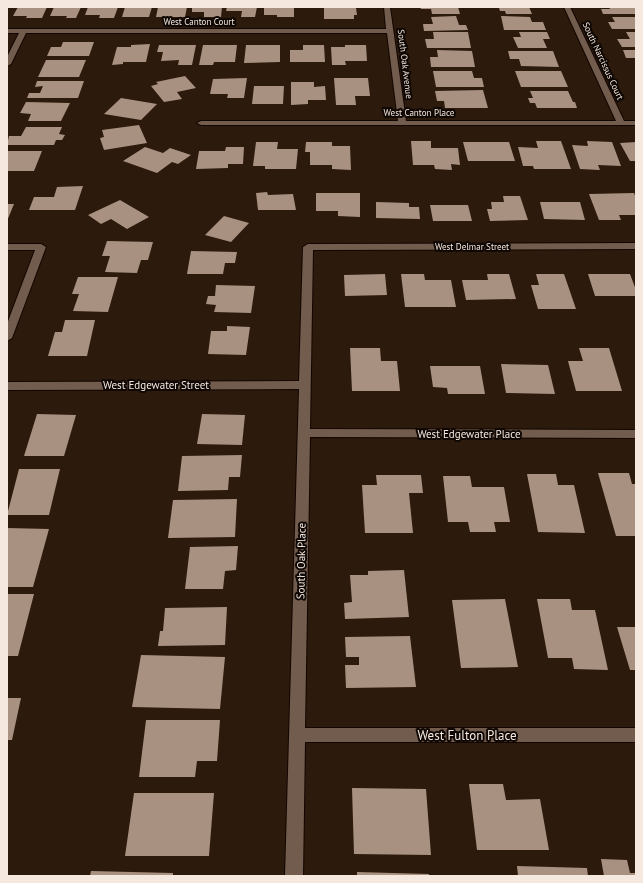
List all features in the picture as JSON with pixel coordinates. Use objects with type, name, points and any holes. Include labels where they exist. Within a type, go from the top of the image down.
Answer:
[{"type":"street","name":"South Oak Avenue","points":[[387,7],[402,123]]},
{"type":"street","name":"South Narcissus Court","points":[[567,7],[621,123]]},
{"type":"street","name":"West Canton Court","points":[[7,31],[390,30]]},
{"type":"street","points":[[7,64],[24,31]]},
{"type":"street","name":"West Canton Place","points":[[201,123],[636,123]]},
{"type":"street","name":"West Delmar Street","points":[[308,247],[636,246]]},
{"type":"street","points":[[7,247],[40,247],[7,338]]},
{"type":"street","name":"South Oak Place","points":[[294,876],[308,247]]},
{"type":"street","name":"West Edgewater Street","points":[[7,386],[304,385]]},
{"type":"street","name":"West Edgewater Place","points":[[303,433],[636,434]]},
{"type":"street","name":"West Fulton Place","points":[[298,735],[636,735]]},
{"type":"building","points":[[18,7],[47,7],[42,18],[26,18],[27,16],[13,16]]},
{"type":"building","points":[[54,7],[81,7],[76,18],[66,18],[67,16],[50,16]]},
{"type":"building","points":[[88,7],[118,7],[114,18],[99,18],[100,15],[85,15]]},
{"type":"building","points":[[125,7],[152,7],[149,17],[122,17]]},
{"type":"building","points":[[158,7],[187,7],[185,17],[156,17]]},
{"type":"building","points":[[192,7],[222,7],[221,17],[204,17],[204,12],[192,12]]},
{"type":"building","points":[[227,7],[257,7],[255,17],[241,17],[242,11],[226,11]]},
{"type":"building","points":[[264,7],[294,7],[294,17],[264,15]]},
{"type":"building","points":[[420,7],[458,7],[460,14],[432,14],[431,9],[421,9]]},
{"type":"building","points":[[529,7],[532,14],[506,14],[505,11],[500,11],[499,8]]},
{"type":"building","points":[[609,7],[636,7],[636,14],[603,14],[601,9],[610,9]]},
{"type":"building","points":[[324,8],[356,8],[357,15],[354,15],[354,19],[324,19]]},
{"type":"building","points":[[456,16],[459,25],[466,25],[468,30],[424,31],[423,24],[433,24],[431,17]]},
{"type":"building","points":[[501,16],[530,17],[532,22],[543,22],[546,30],[504,30]]},
{"type":"building","points":[[612,17],[636,17],[636,29],[612,29],[608,22],[615,22]]},
{"type":"building","points":[[433,32],[468,32],[471,48],[427,48],[425,39],[434,39]]},
{"type":"building","points":[[519,32],[547,32],[550,39],[543,39],[547,48],[518,48],[513,37],[521,37]]},
{"type":"building","points":[[626,32],[636,32],[636,47],[622,47],[617,39],[630,39]]},
{"type":"building","points":[[63,42],[94,42],[89,56],[47,56],[51,47],[61,47]]},
{"type":"building","points":[[150,44],[146,62],[123,62],[123,64],[112,65],[117,47],[131,47],[131,45]]},
{"type":"building","points":[[159,45],[196,45],[192,65],[178,65],[179,60],[161,61],[163,52],[157,52]]},
{"type":"building","points":[[203,45],[237,45],[235,62],[214,62],[213,65],[199,65]]},
{"type":"building","points":[[246,45],[280,45],[280,62],[244,63]]},
{"type":"building","points":[[303,45],[324,45],[325,62],[290,62],[290,50],[303,50]]},
{"type":"building","points":[[345,45],[366,45],[367,61],[345,61],[346,65],[332,65],[331,47],[345,47]]},
{"type":"building","points":[[437,50],[472,51],[475,67],[431,67],[430,57],[438,57]]},
{"type":"building","points":[[623,50],[636,50],[636,58],[626,58]]},
{"type":"building","points":[[508,51],[553,51],[559,67],[521,66],[519,59],[510,59]]},
{"type":"building","points":[[46,60],[86,60],[79,77],[38,77]]},
{"type":"building","points":[[433,71],[472,71],[474,78],[482,78],[484,87],[436,87]]},
{"type":"building","points":[[515,71],[561,71],[568,87],[521,87]]},
{"type":"building","points":[[185,76],[196,88],[177,92],[182,99],[164,102],[151,86],[158,84],[156,82]]},
{"type":"building","points":[[247,78],[244,98],[227,98],[228,94],[210,94],[213,79]]},
{"type":"building","points":[[334,78],[368,78],[370,96],[355,96],[356,105],[336,105]]},
{"type":"building","points":[[37,81],[84,81],[78,98],[27,98],[29,93],[40,93],[43,86],[35,87]]},
{"type":"building","points":[[291,82],[314,82],[314,87],[325,86],[326,100],[308,100],[308,104],[291,105]]},
{"type":"building","points":[[254,86],[284,86],[283,104],[252,104]]},
{"type":"building","points":[[483,90],[488,108],[445,108],[444,101],[437,101],[435,91]]},
{"type":"building","points":[[530,91],[568,91],[577,108],[537,108],[535,103],[530,103],[528,98],[533,98]]},
{"type":"building","points":[[121,98],[157,104],[141,120],[104,114]]},
{"type":"building","points":[[26,102],[70,103],[61,121],[28,121],[31,114],[20,113]]},
{"type":"building","points":[[139,125],[147,143],[104,150],[100,138],[104,137],[102,130]]},
{"type":"building","points":[[26,127],[62,127],[59,134],[65,135],[62,140],[56,140],[54,145],[7,145],[9,136],[21,136]]},
{"type":"building","points":[[411,141],[431,141],[431,148],[458,148],[460,165],[451,164],[452,170],[435,169],[434,165],[413,165]]},
{"type":"building","points":[[536,141],[561,141],[571,169],[534,169],[533,166],[523,166],[518,147],[538,148]]},
{"type":"building","points":[[587,141],[612,142],[621,166],[598,165],[600,170],[580,169],[572,145],[588,146]]},
{"type":"building","points":[[256,142],[278,142],[277,149],[298,149],[296,169],[265,169],[265,166],[253,166]]},
{"type":"building","points":[[306,142],[332,142],[332,146],[350,146],[351,170],[332,169],[332,165],[310,165],[310,152],[305,152]]},
{"type":"building","points":[[463,142],[509,142],[515,161],[468,161]]},
{"type":"building","points":[[636,142],[636,161],[630,161],[620,143]]},
{"type":"building","points":[[145,147],[163,153],[170,148],[191,155],[178,164],[172,162],[157,173],[123,161]]},
{"type":"building","points":[[226,147],[244,147],[243,164],[228,164],[228,168],[196,169],[199,151],[225,151]]},
{"type":"building","points":[[7,151],[42,151],[34,171],[7,171]]},
{"type":"building","points":[[83,186],[75,210],[29,210],[34,197],[54,197],[57,187]]},
{"type":"building","points":[[267,192],[268,195],[293,194],[296,210],[258,210],[256,193]]},
{"type":"building","points":[[316,193],[360,193],[360,217],[338,216],[338,211],[316,211]]},
{"type":"building","points":[[634,193],[636,198],[636,215],[619,215],[621,220],[599,220],[589,194]]},
{"type":"building","points":[[503,196],[520,196],[528,220],[490,221],[487,209],[492,209],[491,202],[504,202]]},
{"type":"building","points":[[120,200],[149,217],[127,229],[111,219],[101,224],[88,215]]},
{"type":"building","points":[[376,202],[409,203],[409,207],[419,207],[420,219],[376,218]]},
{"type":"building","points":[[540,202],[580,202],[585,220],[544,219]]},
{"type":"building","points":[[7,204],[14,204],[7,221]]},
{"type":"building","points":[[430,205],[468,205],[472,221],[433,221]]},
{"type":"building","points":[[224,216],[249,223],[231,242],[205,235]]},
{"type":"building","points":[[107,241],[153,242],[148,260],[141,260],[137,273],[105,272],[110,256],[102,256]]},
{"type":"building","points":[[191,251],[237,252],[235,263],[225,263],[223,274],[187,274]]},
{"type":"building","points":[[385,274],[387,295],[345,296],[344,275]]},
{"type":"building","points":[[401,274],[424,274],[425,280],[451,280],[456,307],[405,307]]},
{"type":"building","points":[[487,274],[509,274],[516,299],[466,300],[462,280],[488,280]]},
{"type":"building","points":[[536,274],[564,274],[576,309],[538,309],[531,285],[539,285]]},
{"type":"building","points":[[588,274],[630,274],[636,290],[636,296],[595,296]]},
{"type":"building","points":[[78,277],[118,277],[108,312],[73,311],[79,294],[72,294]]},
{"type":"building","points":[[216,285],[255,286],[251,313],[214,312],[216,305],[206,304],[208,296],[215,296]]},
{"type":"building","points":[[65,320],[95,320],[87,356],[48,356],[55,332],[62,332]]},
{"type":"building","points":[[227,326],[250,327],[246,355],[208,354],[211,331],[227,331]]},
{"type":"building","points":[[350,348],[380,348],[381,361],[397,361],[400,391],[352,391]]},
{"type":"building","points":[[579,348],[609,348],[622,391],[576,391],[568,361],[583,361]]},
{"type":"building","points":[[501,364],[548,365],[555,394],[506,393]]},
{"type":"building","points":[[430,366],[480,366],[485,394],[448,394],[447,388],[433,387]]},
{"type":"building","points":[[37,414],[76,415],[64,456],[24,456]]},
{"type":"building","points":[[202,414],[245,415],[242,445],[197,444]]},
{"type":"building","points":[[242,455],[240,477],[229,477],[228,490],[178,491],[182,456]]},
{"type":"building","points":[[19,469],[60,469],[49,515],[7,515]]},
{"type":"building","points":[[598,473],[629,473],[632,484],[636,484],[636,536],[616,536]]},
{"type":"building","points":[[527,474],[556,474],[558,485],[574,485],[585,533],[538,532]]},
{"type":"building","points":[[376,475],[421,475],[423,493],[409,493],[413,533],[365,533],[362,485],[377,485]]},
{"type":"building","points":[[443,476],[470,476],[472,487],[504,487],[510,522],[494,522],[496,532],[470,532],[468,522],[448,522]]},
{"type":"building","points":[[237,499],[235,537],[168,538],[173,500]]},
{"type":"building","points":[[7,528],[49,529],[33,587],[7,587]]},
{"type":"building","points":[[238,546],[236,570],[225,571],[223,589],[185,589],[190,547]]},
{"type":"building","points":[[404,570],[409,617],[345,619],[344,603],[352,602],[350,575],[368,575],[368,571]]},
{"type":"building","points":[[7,594],[34,594],[18,656],[7,656]]},
{"type":"building","points":[[505,599],[518,667],[461,668],[452,600]]},
{"type":"building","points":[[537,599],[570,599],[572,610],[595,610],[608,670],[574,669],[572,658],[548,658]]},
{"type":"building","points":[[227,607],[225,645],[158,646],[160,631],[163,631],[165,608]]},
{"type":"building","points":[[617,627],[636,627],[636,670],[630,670]]},
{"type":"building","points":[[410,636],[416,687],[346,688],[345,665],[359,665],[359,657],[346,657],[345,637]]},
{"type":"building","points":[[141,655],[225,657],[220,709],[132,707]]},
{"type":"building","points":[[7,698],[21,698],[12,740],[7,740]]},
{"type":"building","points":[[146,720],[220,720],[217,761],[197,761],[195,777],[139,777]]},
{"type":"building","points":[[469,784],[503,784],[506,800],[540,799],[549,850],[477,850]]},
{"type":"building","points":[[352,788],[426,789],[431,855],[354,854]]},
{"type":"building","points":[[134,793],[214,793],[209,856],[125,856]]},
{"type":"building","points":[[601,859],[627,860],[630,873],[636,873],[636,876],[604,876]]},
{"type":"building","points":[[517,866],[587,868],[588,876],[518,876]]},
{"type":"building","points":[[91,871],[173,873],[173,876],[90,876]]},
{"type":"building","points":[[357,872],[429,874],[429,876],[357,876]]}]
